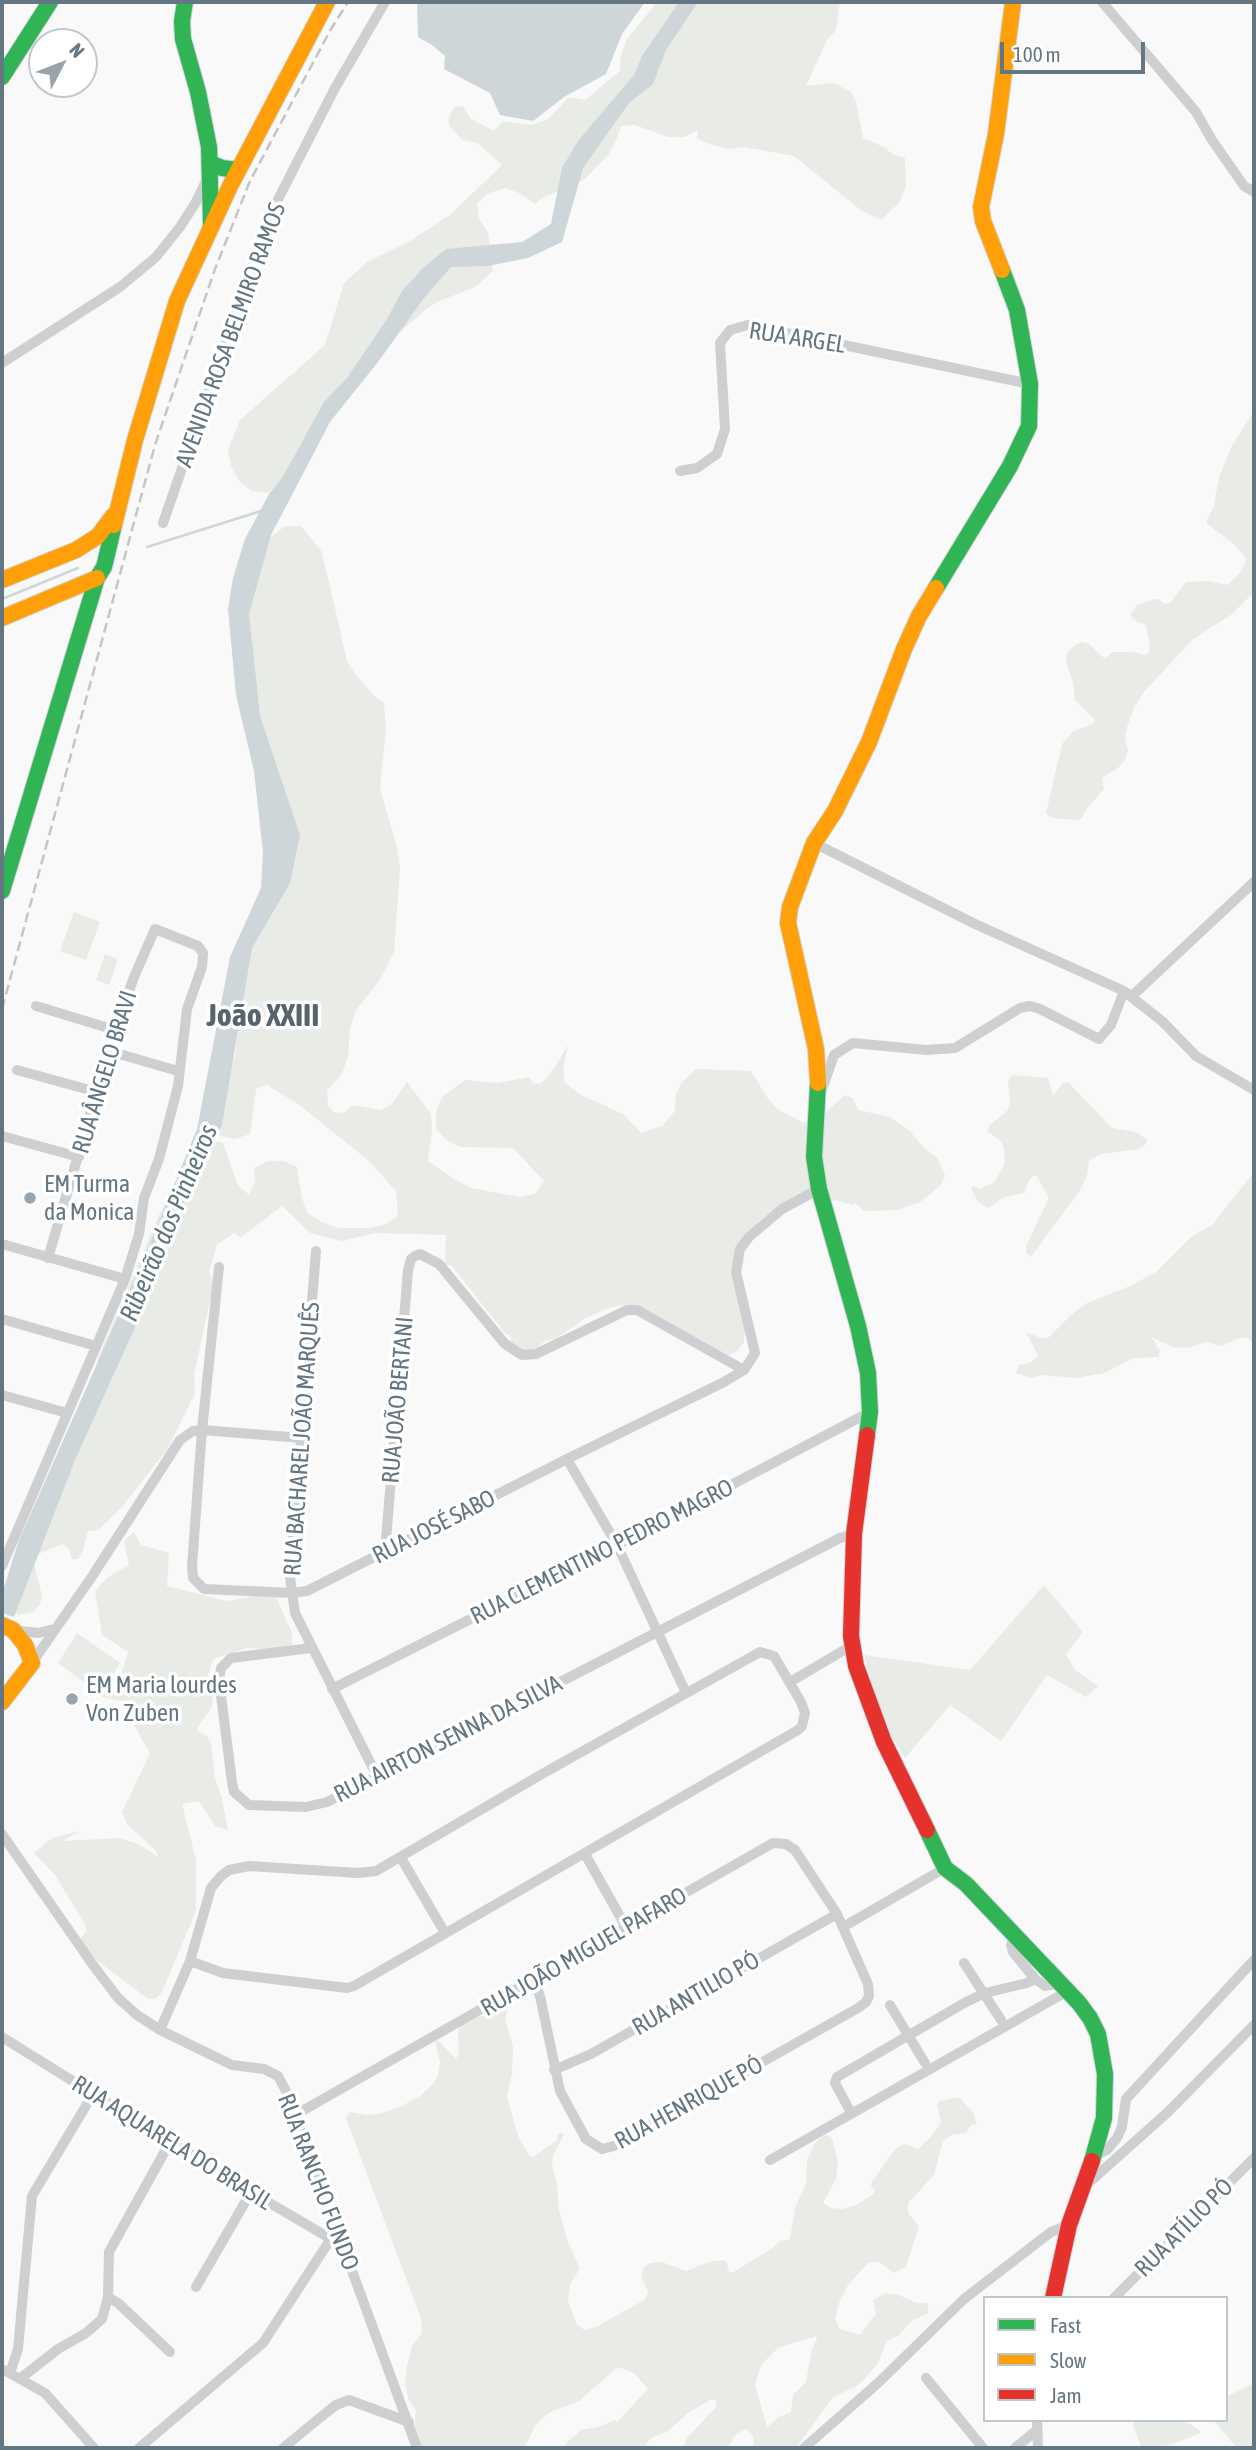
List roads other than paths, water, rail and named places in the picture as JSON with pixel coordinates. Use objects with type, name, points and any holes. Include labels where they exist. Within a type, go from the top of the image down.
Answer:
[{"type":"street","points":[[2,77],[50,2]]},
{"type":"street","points":[[185,2],[182,21],[184,38],[198,92],[210,166],[211,224]]},
{"type":"street","points":[[2,891],[116,524],[117,510],[135,440],[177,301],[238,170],[327,2]]},
{"type":"street","name":"AVENIDA ROSA BELMIRO RAMOS","points":[[163,523],[270,215],[335,88],[385,2]]},
{"type":"street","points":[[1013,2],[996,134],[981,207],[983,221],[1017,310],[1030,384],[1029,426],[1021,447],[919,616],[869,742],[835,811],[814,843],[790,907],[788,923],[816,1049],[819,1097],[814,1157],[868,1374],[870,1412],[854,1534],[851,1646],[856,1666],[884,1742],[945,1868],[966,1884],[1063,1987],[1084,2010],[1098,2034],[1105,2074],[1104,2118],[1094,2157],[1069,2225],[1053,2296]]},
{"type":"street","points":[[1102,2],[1196,112],[1244,186],[1254,192]]},
{"type":"street","points":[[210,166],[238,170]]},
{"type":"street","points":[[2,363],[120,287],[156,257],[169,243],[196,202],[205,186],[210,166]]},
{"type":"street","name":"RUA ARGEL","points":[[680,471],[697,468],[717,454],[725,429],[720,343],[730,330],[748,325],[1030,384]]},
{"type":"street","points":[[2,580],[76,550],[98,536],[117,510]]},
{"type":"street","points":[[76,550],[93,555],[103,566]]},
{"type":"street","points":[[2,618],[103,566]]},
{"type":"street","points":[[814,843],[975,924],[1128,993],[1163,1022],[1186,1048],[1254,1090]]},
{"type":"street","points":[[819,1097],[834,1055],[853,1043],[926,1049],[954,1048],[1020,1008],[1030,1006],[1040,1009],[1099,1039],[1111,1025],[1128,993],[1254,882]]},
{"type":"street","name":"RUA ÂNGELO BRAVI","points":[[48,1258],[115,1030],[134,976],[155,929],[198,946],[203,953],[202,967],[187,1009],[178,1071]]},
{"type":"street","points":[[36,1006],[115,1030]]},
{"type":"street","points":[[2,1566],[125,1279],[139,1234],[144,1198],[159,1159],[178,1086],[178,1071],[109,1051]]},
{"type":"street","points":[[16,1070],[97,1092]]},
{"type":"street","points":[[2,1136],[79,1157]]},
{"type":"street","points":[[744,1370],[755,1353],[737,1272],[740,1250],[749,1237],[782,1209],[820,1189]]},
{"type":"street","points":[[2,1244],[125,1279]]},
{"type":"street","name":"RUA BACHAREL JOÃO MARQUÊS","points":[[316,1251],[290,1577],[295,1613],[377,1776]]},
{"type":"street","name":"RUA JOÃO BERTANI","points":[[385,1552],[409,1264],[411,1259],[420,1254],[439,1264],[505,1344],[522,1355],[536,1354],[627,1310],[637,1310],[744,1370]]},
{"type":"street","name":"RUA JOSÉ SABO","points":[[219,1267],[191,1566],[193,1578],[204,1589],[292,1593],[321,1586],[567,1458],[744,1370]]},
{"type":"street","points":[[2,1319],[96,1346]]},
{"type":"street","points":[[2,1395],[66,1413]]},
{"type":"street","name":"RUA CLEMENTINO PEDRO MAGRO","points":[[332,1689],[617,1545],[870,1412]]},
{"type":"street","points":[[2,1702],[93,1575],[175,1445],[193,1431],[202,1430],[302,1438]]},
{"type":"street","points":[[567,1458],[617,1545],[686,1693]]},
{"type":"street","name":"RUA AIRTON SENNA DA SILVA","points":[[311,1648],[231,1658],[221,1668],[219,1680],[234,1792],[249,1805],[306,1807],[327,1802],[840,1538],[854,1534]]},
{"type":"street","points":[[7,1627],[38,1633],[54,1629]]},
{"type":"street","points":[[7,1627],[25,1645],[32,1663]]},
{"type":"street","points":[[790,1682],[851,1646]]},
{"type":"street","points":[[160,2029],[190,1961],[211,1888],[229,1870],[249,1866],[358,1873],[376,1871],[760,1651],[775,1656],[805,1713],[802,1726],[798,1730],[362,1982],[347,1988],[223,1973],[190,1961]]},
{"type":"street","name":"RUA RANCHO FUNDO","points":[[2,1834],[118,1998],[137,2015],[232,2065],[264,2069],[278,2076],[295,2115],[417,2448]]},
{"type":"street","name":"RUA JOÃO MIGUEL PAFARO","points":[[295,2115],[773,1843],[786,1844],[795,1850],[843,1927]]},
{"type":"street","points":[[586,1854],[626,1927]]},
{"type":"street","points":[[401,1858],[445,1933]]},
{"type":"street","points":[[843,1927],[945,1868]]},
{"type":"street","name":"RUA ANTILIO PÓ","points":[[554,2070],[591,2054],[837,1914]]},
{"type":"street","name":"RUA HENRIQUE PÓ","points":[[534,1981],[540,1996],[560,2091],[586,2139],[602,2149],[614,2146],[866,2002],[869,1996],[868,1984],[843,1927]]},
{"type":"street","points":[[1014,1934],[1013,1952],[1035,1979],[1045,1986],[1063,1987]]},
{"type":"street","points":[[1094,2157],[1107,2150],[1117,2138],[1122,2127],[1126,2099],[1254,1960]]},
{"type":"street","points":[[964,1963],[1001,2020]]},
{"type":"street","points":[[849,2109],[835,2083],[837,2077],[985,1993],[1035,1979]]},
{"type":"street","points":[[770,2160],[1063,1987]]},
{"type":"street","points":[[890,2005],[925,2063]]},
{"type":"street","points":[[1082,2189],[1168,2112],[1254,2025]]},
{"type":"street","name":"RUA AQUARELA DO BRASIL","points":[[3,2040],[343,2246]]},
{"type":"street","points":[[11,2374],[18,2349],[32,2196],[93,2094]]},
{"type":"street","points":[[11,2374],[58,2349],[102,2319],[108,2297],[109,2252],[170,2142]]},
{"type":"street","name":"RUA ATÍLIO PÓ","points":[[1116,2296],[1254,2158]]},
{"type":"street","points":[[196,2287],[251,2192]]},
{"type":"street","points":[[804,2448],[878,2383],[964,2299],[1051,2232],[1069,2225]]},
{"type":"street","points":[[139,2448],[263,2343],[330,2240]]},
{"type":"street","points":[[108,2297],[118,2303],[170,2352]]},
{"type":"street","points":[[11,2374],[45,2393],[94,2448]]},
{"type":"street","points":[[926,2378],[982,2448]]},
{"type":"street","points":[[283,2448],[336,2404],[349,2400],[409,2422]]},
{"type":"street","points":[[1016,2448],[1036,2426]]},
{"type":"street","points":[[1036,2426],[1038,2448]]},
{"type":"water","points":[[417,2],[645,2],[622,34],[606,74],[564,97],[533,121],[500,115],[490,93],[444,69],[445,56],[418,37]]},
{"type":"water","name":"Ribeirão dos Pinheiros","points":[[679,2],[698,2],[666,50],[653,84],[629,103],[583,168],[562,242],[528,258],[488,266],[451,267],[424,298],[330,422],[271,535],[249,614],[260,716],[300,835],[290,883],[252,948],[222,1125],[194,1175],[140,1316],[75,1460],[14,1617],[2,1613],[2,1594],[19,1540],[147,1251],[197,1129],[230,957],[261,888],[263,853],[254,771],[236,695],[228,609],[233,578],[245,539],[324,402],[347,378],[387,319],[402,291],[424,267],[446,249],[522,242],[551,224],[562,168],[578,141],[634,75],[642,56]]},
{"type":"waterway","points":[[147,547],[261,511]]},
{"type":"waterway","points":[[2,599],[78,568]]},
{"type":"railway","points":[[2,1009],[155,445],[215,269],[250,181],[348,2]]},
{"type":"place","name":"EM Turma da Monica","points":[[30,1198]]},
{"type":"place","name":"EM Maria lourdes Von Zuben","points":[[72,1699]]},
{"type":"district","name":"João XXIII","points":[[263,1016]]}]
